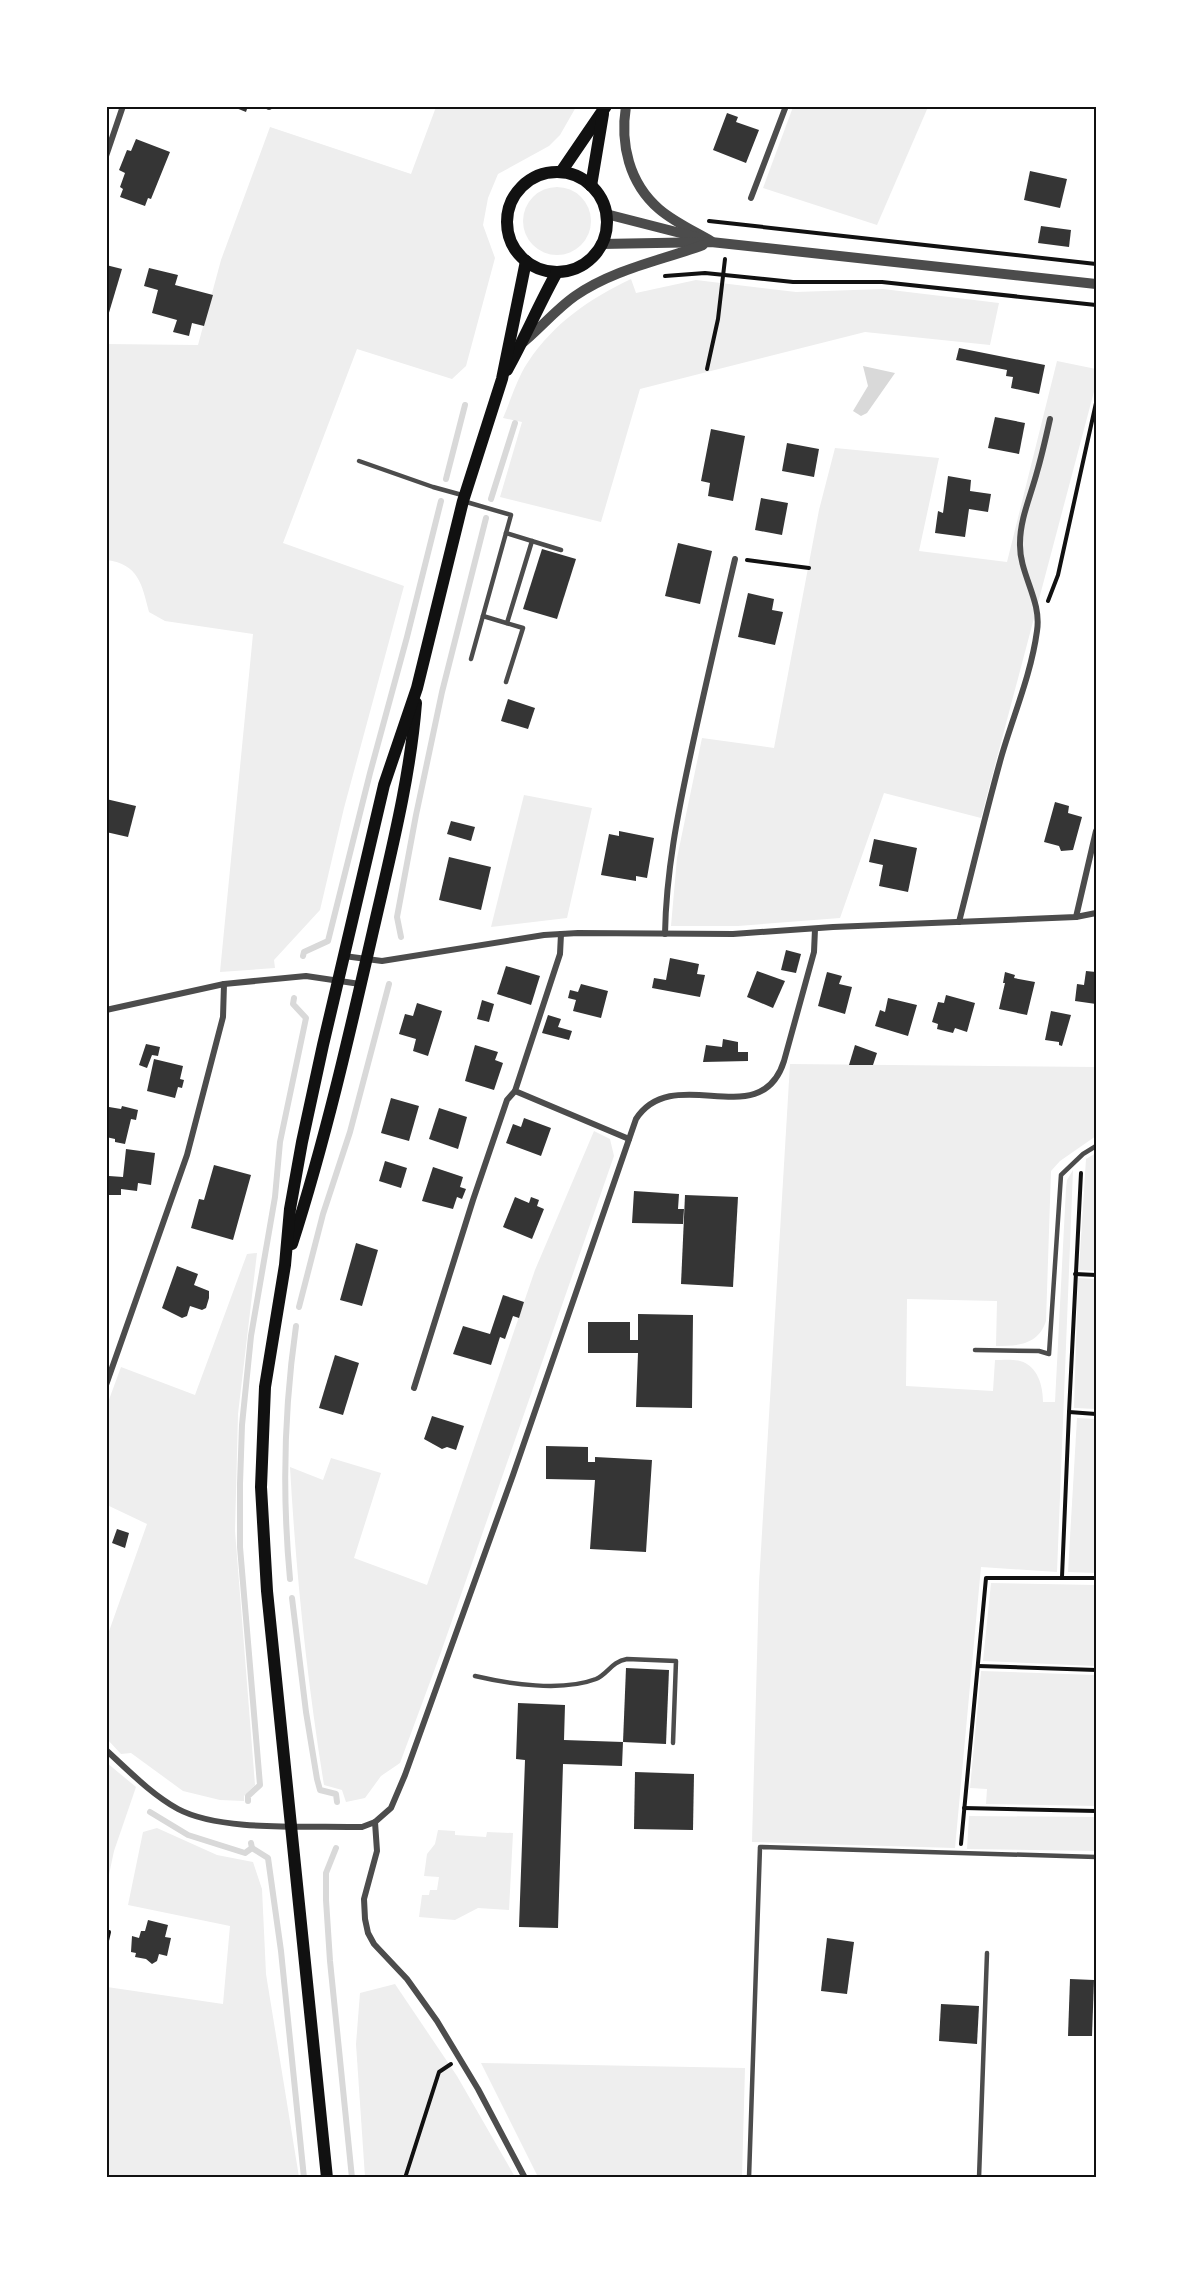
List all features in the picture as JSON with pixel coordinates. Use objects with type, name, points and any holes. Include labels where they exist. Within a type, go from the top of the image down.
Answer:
[{"type":"main road","points":[[561,172],[604,110]]},
{"type":"main road","points":[[591,186],[604,110]]},
{"type":"main road","points":[[561,172],[580,178],[591,186],[601,199],[606,214],[606,231],[595,254],[582,265],[557,272],[540,269],[526,261],[517,252],[508,235],[509,207],[518,190],[525,183],[542,174],[561,172]]},
{"type":"main road","points":[[327,2178],[269,1614],[261,1487],[265,1388],[285,1265],[290,1209],[302,1143],[344,956],[384,785],[417,688],[464,499],[502,379],[526,261]]},
{"type":"main road","points":[[502,379],[557,272]]},
{"type":"main road","points":[[285,1265],[322,1147],[366,960],[402,801],[414,731],[417,688]]},
{"type":"street","points":[[106,156],[123,106]]},
{"type":"street","points":[[626,106],[624,128],[626,150],[640,185],[660,211],[711,242]]},
{"type":"street","points":[[751,198],[786,106]]},
{"type":"street","points":[[606,214],[711,242]]},
{"type":"street","points":[[520,346],[558,310],[590,287],[632,267],[665,259],[711,242]]},
{"type":"street","points":[[601,244],[727,243],[1096,284]]},
{"type":"street","points":[[959,922],[1001,758],[1032,662],[1038,628],[1034,594],[1020,557],[1020,542],[1022,526],[1050,419]]},
{"type":"street","points":[[665,934],[665,899],[671,851],[735,559]]},
{"type":"street","points":[[1076,917],[1096,831]]},
{"type":"street","points":[[344,956],[386,961],[561,934],[733,934],[1076,917],[1096,913]]},
{"type":"street","points":[[106,1750],[156,1794],[192,1815],[229,1823],[355,1827],[375,1822],[392,1808],[513,1475],[640,1113],[656,1099],[680,1095],[746,1096],[764,1091],[773,1084],[780,1075],[814,952],[815,929]]},
{"type":"street","points":[[414,1388],[488,1155],[507,1100],[515,1091],[560,954],[561,934]]},
{"type":"street","points":[[106,1010],[224,984],[300,976],[360,984]]},
{"type":"street","points":[[106,1385],[188,1155],[223,1017],[224,984]]},
{"type":"street","points":[[515,1091],[629,1139]]},
{"type":"street","points":[[375,1822],[377,1851],[364,1899],[368,1933],[374,1944],[407,1979],[437,2021],[525,2178]]},
{"type":"lane","points":[[359,461],[511,515],[471,659]]},
{"type":"lane","points":[[506,533],[561,550]]},
{"type":"lane","points":[[507,623],[532,541]]},
{"type":"lane","points":[[483,616],[523,628],[506,682]]},
{"type":"lane","points":[[975,1350],[1039,1351],[1049,1354],[1061,1175],[1096,1146]]},
{"type":"lane","points":[[475,1676],[507,1683],[566,1685],[597,1678],[619,1660],[676,1661],[673,1743]]},
{"type":"lane","points":[[749,2178],[760,1847],[1096,1857]]},
{"type":"lane","points":[[979,2178],[987,1953]]},
{"type":"path","points":[[708,221],[1096,264]]},
{"type":"path","points":[[706,369],[718,319],[727,243]]},
{"type":"path","points":[[660,277],[691,273],[804,282],[894,283],[1096,305]]},
{"type":"path","points":[[1038,628],[1058,574],[1096,403]]},
{"type":"path","points":[[735,559],[808,568]]},
{"type":"path","points":[[1062,1578],[1068,1412],[1083,1155]]},
{"type":"path","points":[[1075,1274],[1096,1275]]},
{"type":"path","points":[[1068,1412],[1096,1414]]},
{"type":"path","points":[[960,1853],[986,1578],[1096,1578]]},
{"type":"path","points":[[978,1666],[1096,1670]]},
{"type":"path","points":[[964,1808],[1096,1810]]},
{"type":"path","points":[[106,1945],[109,1932]]},
{"type":"path","points":[[405,2178],[439,2073],[459,2057]]},
{"type":"shaded area","points":[[436,107],[576,107],[560,135],[549,146],[498,174],[488,198],[483,225],[495,258],[466,366],[452,379],[357,349],[283,543],[404,586],[344,808],[320,910],[274,960],[275,968],[220,972],[253,634],[165,621],[149,612],[141,584],[132,571],[117,562],[107,560],[106,344],[198,345],[221,260],[270,127],[411,174]]},
{"type":"shaded area","points":[[793,107],[928,107],[877,225],[763,188]]},
{"type":"shaded area","points":[[557,187],[570,190],[581,197],[588,208],[591,221],[588,234],[581,245],[570,252],[557,255],[544,252],[533,245],[526,234],[523,221],[526,208],[533,197],[544,190]]},
{"type":"shaded area","points":[[631,279],[636,293],[696,280],[796,292],[883,289],[999,303],[990,345],[865,332],[640,389],[601,522],[500,497],[522,422],[503,418],[524,368],[549,335],[574,313]]},
{"type":"shaded area","points":[[1057,361],[1096,369],[1096,384],[981,818],[884,793],[840,918],[738,926],[671,926],[677,858],[702,738],[774,748],[819,510],[835,448],[939,458],[919,551],[1007,562]]},
{"type":"shaded area","points":[[863,366],[895,373],[867,413],[861,416],[853,411],[868,386]]},
{"type":"shaded area","points":[[524,795],[592,808],[567,918],[491,927]]},
{"type":"shaded area","points":[[790,1064],[1096,1067],[1096,1136],[1060,1161],[1051,1171],[1046,1321],[1038,1335],[1019,1344],[996,1346],[997,1301],[907,1299],[906,1386],[993,1391],[995,1360],[1014,1360],[1026,1364],[1035,1372],[1042,1390],[1043,1402],[1055,1402],[1066,1188],[1067,1180],[1073,1170],[1057,1572],[981,1567],[955,1848],[752,1842],[759,1583]]},
{"type":"shaded area","points":[[594,1131],[610,1139],[614,1156],[440,1655],[400,1763],[381,1776],[365,1798],[346,1802],[342,1790],[324,1785],[303,1627],[290,1467],[323,1480],[331,1458],[381,1473],[354,1558],[427,1585],[535,1270]]},
{"type":"shaded area","points":[[1096,1153],[1096,1271],[1079,1270],[1086,1159]]},
{"type":"shaded area","points":[[257,1253],[238,1414],[235,1531],[255,1785],[244,1796],[244,1801],[220,1800],[183,1791],[131,1753],[121,1754],[107,1739],[107,1637],[147,1524],[107,1505],[107,1405],[121,1367],[195,1395],[247,1254]]},
{"type":"shaded area","points":[[1078,1278],[1096,1279],[1096,1409],[1074,1408]]},
{"type":"shaded area","points":[[1077,1418],[1096,1419],[1096,1573],[1068,1572]]},
{"type":"shaded area","points":[[991,1583],[1096,1585],[1096,1666],[983,1661]]},
{"type":"shaded area","points":[[981,1671],[1096,1675],[1096,1806],[986,1804],[987,1789],[970,1788]]},
{"type":"shaded area","points":[[107,1763],[136,1787],[114,1851],[107,1884]]},
{"type":"shaded area","points":[[969,1816],[1096,1817],[1096,1851],[967,1849]]},
{"type":"shaded area","points":[[157,1828],[217,1855],[253,1862],[262,1889],[266,1974],[299,2177],[107,2177],[107,1987],[223,2004],[230,1926],[128,1905],[143,1832]]},
{"type":"shaded area","points":[[438,1830],[455,1831],[455,1835],[486,1837],[487,1832],[513,1833],[509,1910],[478,1908],[455,1920],[419,1917],[422,1895],[429,1895],[430,1890],[437,1890],[439,1877],[424,1876],[427,1854],[435,1844]]},
{"type":"shaded area","points":[[395,1984],[457,2076],[515,2177],[365,2177],[356,2044],[360,1993]]},
{"type":"shaded area","points":[[481,2063],[745,2068],[742,2177],[538,2177]]},
{"type":"building","points":[[231,106],[248,106],[246,112]]},
{"type":"building","points":[[727,113],[738,117],[736,122],[759,130],[746,163],[713,150]]},
{"type":"building","points":[[136,139],[170,152],[151,199],[148,198],[145,206],[120,197],[123,189],[120,187],[125,173],[119,170],[127,150],[131,151]]},
{"type":"building","points":[[1030,171],[1067,179],[1060,208],[1024,200]]},
{"type":"building","points":[[1041,226],[1071,230],[1069,247],[1038,243]]},
{"type":"building","points":[[106,265],[122,269],[108,316],[106,315]]},
{"type":"building","points":[[149,268],[178,275],[175,285],[213,295],[204,326],[192,323],[189,336],[173,332],[177,320],[152,313],[158,290],[144,286]]},
{"type":"building","points":[[959,348],[1045,365],[1039,394],[1011,388],[1013,377],[1006,376],[1007,370],[956,360]]},
{"type":"building","points":[[995,417],[1025,423],[1019,454],[988,448]]},
{"type":"building","points":[[711,429],[745,436],[733,501],[708,496],[710,483],[701,481]]},
{"type":"building","points":[[787,443],[819,449],[814,477],[782,471]]},
{"type":"building","points":[[948,476],[971,480],[970,491],[991,494],[988,512],[969,509],[965,537],[935,533],[938,511],[943,513]]},
{"type":"building","points":[[761,498],[788,503],[782,535],[755,530]]},
{"type":"building","points":[[678,543],[712,551],[700,604],[665,596]]},
{"type":"building","points":[[542,549],[576,559],[557,619],[523,609]]},
{"type":"building","points":[[748,593],[774,599],[772,610],[783,612],[775,645],[738,637]]},
{"type":"building","points":[[508,699],[535,708],[528,729],[501,721]]},
{"type":"building","points":[[106,799],[136,806],[128,837],[106,832]]},
{"type":"building","points":[[1055,802],[1069,806],[1068,813],[1082,817],[1073,850],[1061,851],[1059,846],[1044,842]]},
{"type":"building","points":[[451,821],[475,827],[471,841],[447,834]]},
{"type":"building","points":[[619,831],[654,838],[647,878],[636,876],[636,881],[601,875],[609,834],[619,836]]},
{"type":"building","points":[[874,839],[917,848],[908,892],[879,886],[883,865],[869,862]]},
{"type":"building","points":[[449,857],[491,867],[481,910],[439,900]]},
{"type":"building","points":[[786,950],[801,954],[796,973],[781,970]]},
{"type":"building","points":[[670,958],[699,964],[697,974],[705,975],[700,997],[652,988],[654,978],[666,980]]},
{"type":"building","points":[[506,966],[540,976],[531,1005],[497,994]]},
{"type":"building","points":[[757,971],[785,981],[773,1008],[747,997]]},
{"type":"building","points":[[1086,971],[1096,972],[1096,1004],[1075,1001],[1077,984],[1084,985]]},
{"type":"building","points":[[827,972],[842,976],[839,984],[852,987],[845,1014],[818,1006]]},
{"type":"building","points":[[1005,972],[1015,975],[1014,978],[1035,982],[1027,1015],[999,1009]]},
{"type":"building","points":[[581,984],[608,991],[601,1018],[573,1011],[576,1000],[568,998],[570,990],[578,992]]},
{"type":"building","points":[[946,995],[975,1003],[967,1032],[955,1028],[953,1033],[937,1029],[938,1024],[932,1022],[938,1002],[944,1003]]},
{"type":"building","points":[[888,998],[917,1005],[908,1036],[875,1026],[880,1010],[885,1012]]},
{"type":"building","points":[[482,1000],[494,1004],[489,1022],[477,1019]]},
{"type":"building","points":[[417,1003],[442,1011],[428,1056],[413,1051],[416,1039],[399,1034],[405,1014],[413,1016]]},
{"type":"building","points":[[1051,1011],[1071,1015],[1062,1046],[1059,1042],[1045,1040]]},
{"type":"building","points":[[548,1015],[561,1019],[558,1027],[572,1031],[569,1040],[542,1033]]},
{"type":"building","points":[[723,1039],[738,1042],[738,1052],[748,1052],[748,1061],[703,1062],[706,1045],[722,1047]]},
{"type":"building","points":[[146,1044],[160,1047],[158,1056],[152,1055],[147,1068],[139,1065]]},
{"type":"building","points":[[475,1045],[498,1052],[495,1060],[503,1063],[494,1090],[465,1081]]},
{"type":"building","points":[[855,1045],[877,1053],[873,1065],[849,1065]]},
{"type":"building","points":[[154,1059],[183,1066],[180,1079],[184,1080],[182,1088],[178,1087],[175,1098],[147,1091]]},
{"type":"building","points":[[391,1098],[419,1106],[409,1141],[381,1133]]},
{"type":"building","points":[[122,1106],[138,1110],[136,1120],[131,1119],[125,1144],[106,1137],[109,1107],[121,1109]]},
{"type":"building","points":[[439,1108],[467,1117],[458,1149],[429,1139]]},
{"type":"building","points":[[524,1118],[551,1128],[541,1156],[506,1143],[513,1124],[521,1127]]},
{"type":"building","points":[[126,1149],[155,1153],[151,1185],[138,1183],[137,1191],[121,1189],[121,1195],[106,1195],[109,1176],[123,1177]]},
{"type":"building","points":[[385,1161],[407,1168],[401,1188],[379,1181]]},
{"type":"building","points":[[214,1165],[251,1175],[233,1240],[191,1228],[199,1199],[204,1200]]},
{"type":"building","points":[[433,1167],[463,1177],[460,1187],[466,1189],[462,1199],[457,1197],[453,1209],[422,1201]]},
{"type":"building","points":[[634,1191],[679,1194],[678,1209],[684,1209],[683,1224],[632,1223]]},
{"type":"building","points":[[685,1195],[738,1197],[733,1287],[681,1284]]},
{"type":"building","points":[[515,1197],[529,1203],[531,1197],[539,1200],[537,1206],[544,1209],[532,1239],[503,1227]]},
{"type":"building","points":[[356,1243],[378,1250],[362,1306],[340,1300]]},
{"type":"building","points":[[177,1266],[198,1274],[194,1285],[209,1291],[206,1308],[202,1310],[190,1306],[187,1316],[182,1318],[162,1308]]},
{"type":"building","points":[[503,1295],[524,1302],[519,1318],[513,1316],[505,1339],[500,1337],[491,1365],[453,1354],[463,1326],[490,1334]]},
{"type":"building","points":[[638,1314],[693,1315],[692,1408],[636,1407],[638,1353],[588,1353],[588,1322],[630,1322],[630,1340],[638,1340]]},
{"type":"building","points":[[335,1355],[359,1363],[343,1415],[319,1408]]},
{"type":"building","points":[[432,1416],[464,1426],[456,1450],[447,1447],[442,1449],[424,1439]]},
{"type":"building","points":[[546,1446],[588,1447],[588,1462],[595,1462],[595,1457],[652,1460],[646,1552],[590,1549],[595,1480],[546,1479]]},
{"type":"building","points":[[117,1529],[129,1533],[125,1548],[112,1543]]},
{"type":"building","points":[[626,1668],[669,1670],[666,1744],[623,1742]]},
{"type":"building","points":[[518,1703],[565,1705],[564,1740],[623,1742],[622,1766],[563,1764],[558,1928],[519,1927],[525,1760],[516,1759]]},
{"type":"building","points":[[635,1772],[694,1774],[693,1830],[634,1829]]},
{"type":"building","points":[[148,1920],[168,1925],[165,1937],[171,1938],[167,1956],[159,1954],[157,1961],[152,1964],[146,1959],[135,1957],[136,1953],[131,1952],[132,1936],[139,1938],[141,1931],[145,1931]]},
{"type":"building","points":[[827,1938],[854,1942],[847,1994],[821,1991]]},
{"type":"building","points":[[1070,1979],[1094,1980],[1092,2036],[1068,2036]]},
{"type":"building","points":[[941,2004],[979,2006],[977,2044],[939,2041]]},
{"type":"waterway","points":[[446,479],[465,405]]},
{"type":"waterway","points":[[491,499],[515,423]]},
{"type":"waterway","points":[[303,956],[304,952],[328,941],[441,501]]},
{"type":"waterway","points":[[401,937],[397,917],[416,815],[442,692],[486,518]]},
{"type":"waterway","points":[[299,1307],[323,1214],[350,1132],[389,984]]},
{"type":"waterway","points":[[248,1801],[248,1796],[260,1785],[240,1547],[242,1425],[251,1336],[275,1197],[280,1142],[306,1018],[293,1004],[294,998]]},
{"type":"waterway","points":[[290,1579],[285,1484],[289,1389],[296,1326]]},
{"type":"waterway","points":[[292,1598],[317,1779],[320,1790],[336,1794],[337,1802]]},
{"type":"waterway","points":[[150,1812],[188,1835],[245,1853],[252,1848]]},
{"type":"waterway","points":[[251,1843],[252,1848],[268,1858],[281,1951],[304,2178]]},
{"type":"waterway","points":[[336,1848],[326,1873],[326,1900],[352,2178]]}]
